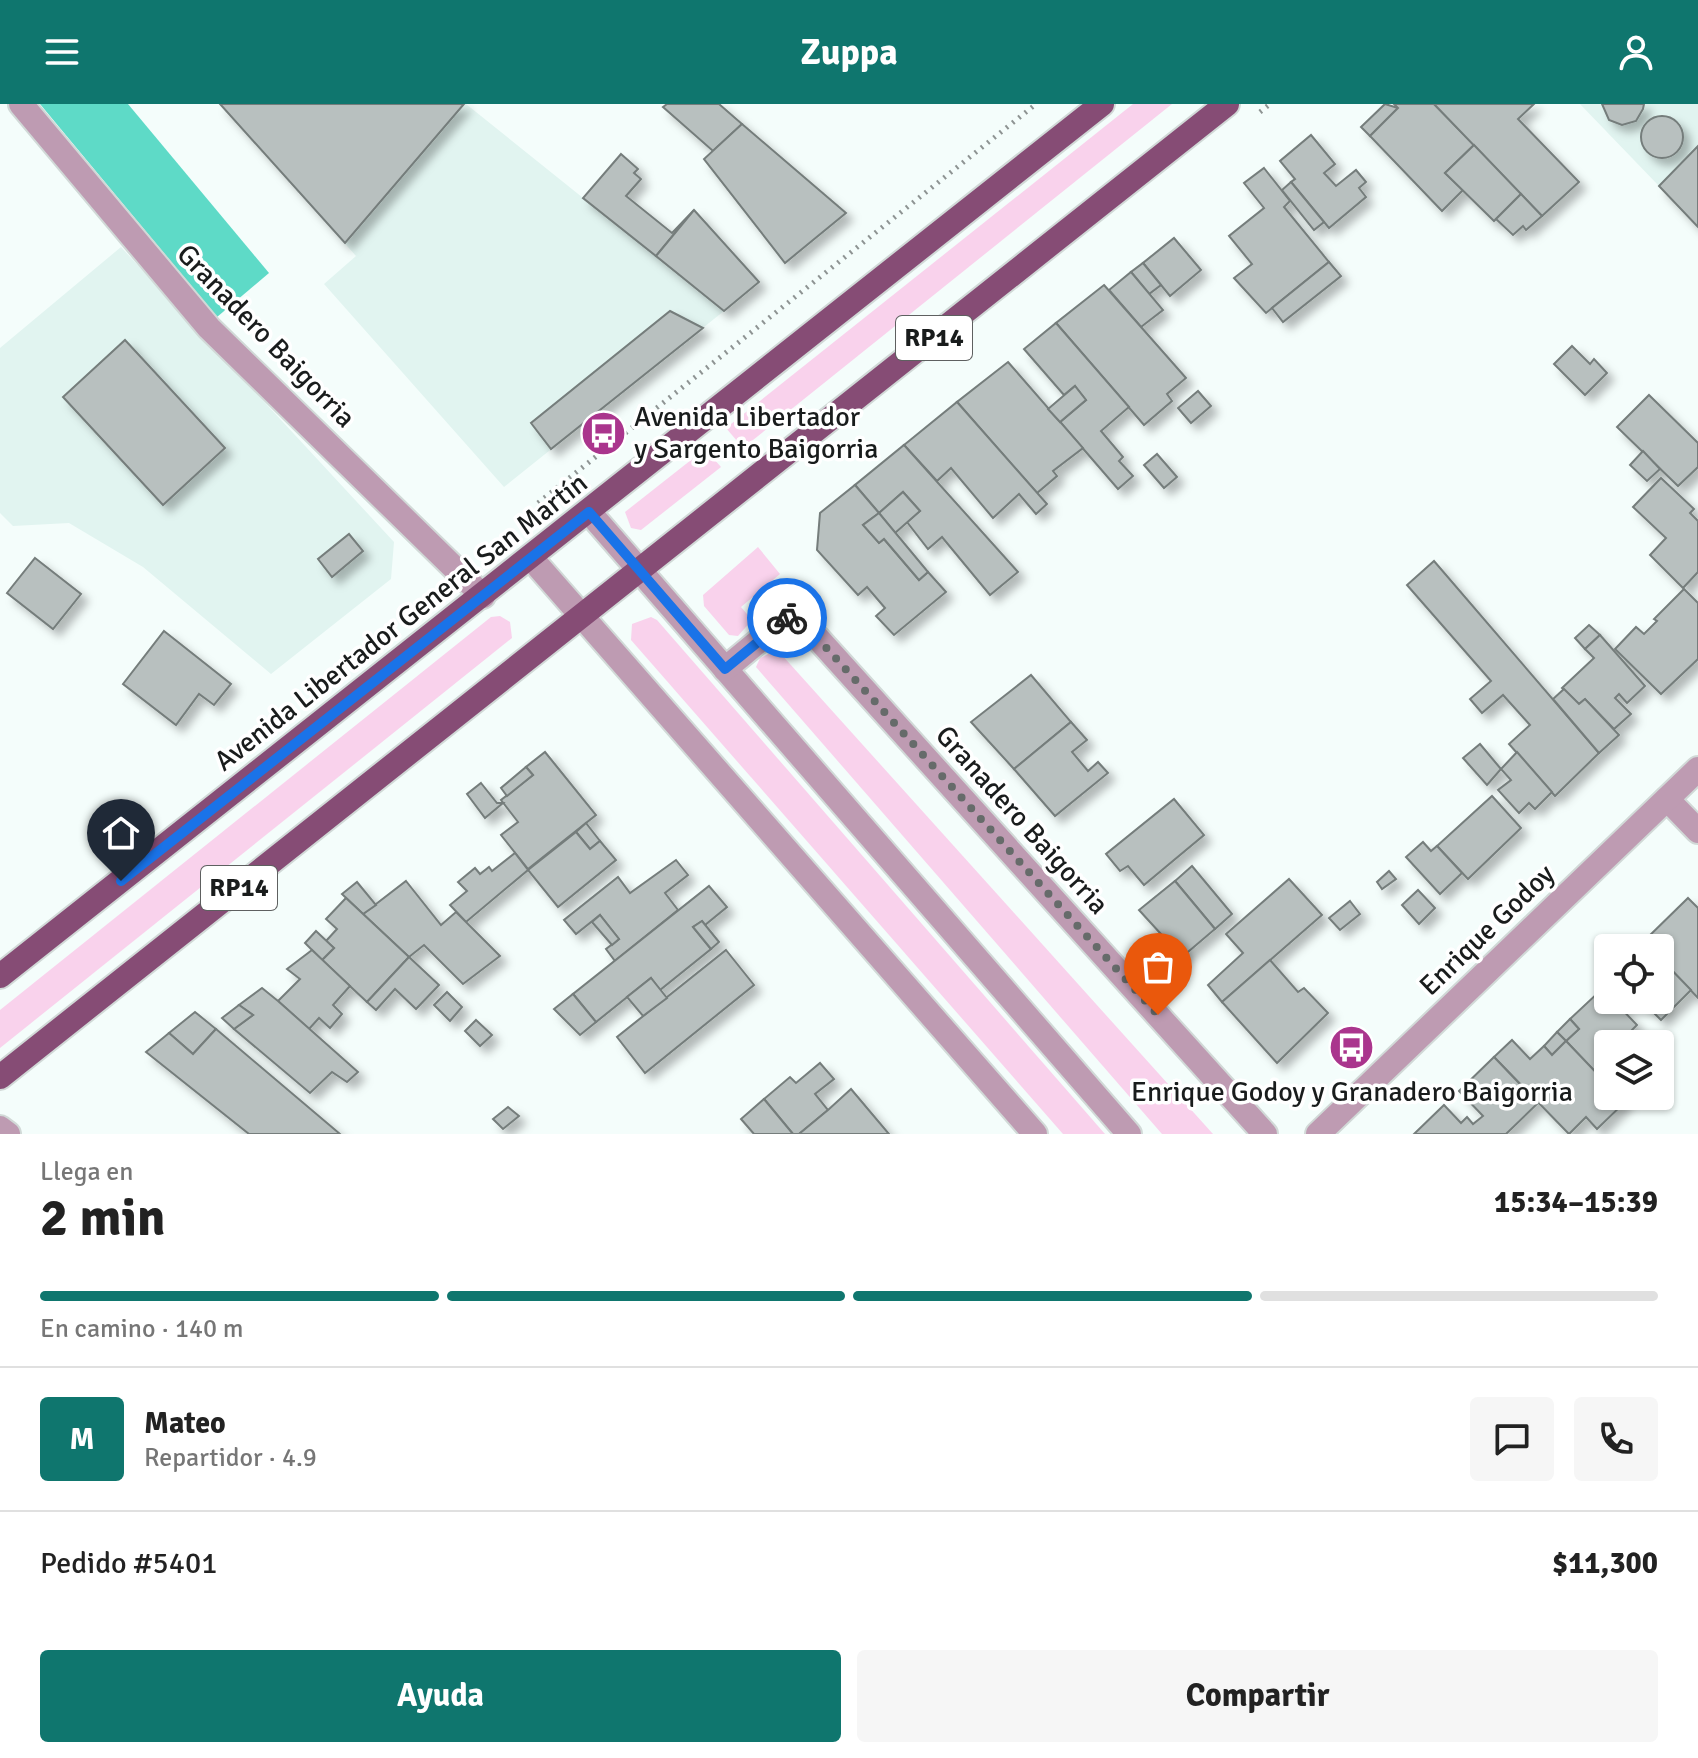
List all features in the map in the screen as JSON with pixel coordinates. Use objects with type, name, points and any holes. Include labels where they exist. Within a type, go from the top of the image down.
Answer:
[{"type":"main road","name":"Avenida Libertador General San Martín","points":[[0,976],[1102,104]]},
{"type":"main road","name":"RP14","points":[[0,1077],[641,572],[1227,104]]},
{"type":"street","name":"Granadero Baigorria","points":[[21,104],[209,328],[483,596]]},
{"type":"street","points":[[589,512],[1129,1134]]},
{"type":"street","points":[[531,558],[1035,1134]]},
{"type":"street","name":"Granadero Baigorria","points":[[725,669],[794,612],[1265,1134]]},
{"type":"street","name":"Enrique Godoy","points":[[1318,1134],[1698,769]]},
{"type":"street","points":[[1667,799],[1698,831]]},
{"type":"street","points":[[0,1128],[8,1134]]},
{"type":"shaded area","points":[[40,104],[128,104],[269,273],[217,317]]},
{"type":"shaded area","points":[[220,104],[466,104],[724,311],[504,487],[324,284],[356,256]]},
{"type":"shaded area","points":[[1133,104],[1172,104],[743,448],[726,428]]},
{"type":"shaded area","points":[[1580,104],[1698,104],[1698,227],[1659,186]]},
{"type":"shaded area","points":[[121,247],[394,542],[391,579],[271,674],[143,567],[69,523],[13,526],[0,513],[0,348]]},
{"type":"shaded area","points":[[705,449],[721,467],[641,530],[631,528],[625,512]]},
{"type":"shaded area","points":[[758,547],[780,574],[741,607],[752,620],[738,636],[729,635],[704,606],[703,595]]},
{"type":"shaded area","points":[[500,616],[510,622],[512,638],[0,1048],[0,1010],[491,617]]},
{"type":"shaded area","points":[[651,617],[657,620],[1105,1134],[1063,1134],[631,640],[632,624]]},
{"type":"shaded area","points":[[775,651],[781,654],[1213,1134],[1162,1134],[756,667],[760,658]]},
{"type":"building","points":[[220,104],[464,104],[345,243]]},
{"type":"building","points":[[667,104],[719,104],[742,124],[713,151],[663,107]]},
{"type":"building","points":[[1385,104],[1398,108],[1370,136],[1361,127]]},
{"type":"building","points":[[1394,104],[1434,104],[1474,145],[1445,173],[1463,190],[1442,211],[1370,136],[1398,108]]},
{"type":"building","points":[[1434,104],[1534,104],[1518,119],[1579,182],[1542,216]]},
{"type":"building","points":[[1602,104],[1644,104],[1636,121],[1622,125],[1609,120]]},
{"type":"building","points":[[1662,116],[1677,122],[1683,137],[1677,152],[1662,158],[1647,152],[1641,137],[1647,122]]},
{"type":"building","points":[[742,124],[846,213],[785,263],[704,159]]},
{"type":"building","points":[[1311,135],[1335,164],[1324,173],[1336,186],[1356,170],[1366,182],[1359,188],[1366,197],[1329,228],[1291,182],[1295,179],[1280,161]]},
{"type":"building","points":[[1474,145],[1521,194],[1494,221],[1445,173]]},
{"type":"building","points":[[1698,146],[1698,227],[1659,186]]},
{"type":"building","points":[[621,154],[638,169],[634,173],[641,179],[626,196],[672,233],[694,210],[656,256],[583,198]]},
{"type":"building","points":[[1264,168],[1290,201],[1284,207],[1329,262],[1266,313],[1234,278],[1252,264],[1229,236],[1264,208],[1244,183]]},
{"type":"building","points":[[1291,182],[1324,222],[1314,230],[1282,190]]},
{"type":"building","points":[[1521,194],[1542,216],[1526,230],[1523,226],[1513,235],[1496,219]]},
{"type":"building","points":[[694,210],[759,282],[724,311],[656,256]]},
{"type":"building","points":[[1174,238],[1201,270],[1170,296],[1143,263]]},
{"type":"building","points":[[1329,262],[1341,276],[1283,322],[1272,308]]},
{"type":"building","points":[[1143,263],[1161,285],[1149,294],[1131,272]]},
{"type":"building","points":[[1131,272],[1163,310],[1141,327],[1109,290]]},
{"type":"building","points":[[1104,285],[1186,378],[1167,394],[1172,401],[1144,425],[1056,323]]},
{"type":"building","points":[[670,311],[703,328],[551,449],[531,423]]},
{"type":"building","points":[[1056,323],[1129,407],[1101,431],[1123,457],[1119,461],[1133,476],[1118,489],[1060,422],[1086,400],[1075,386],[1064,395],[1024,349]]},
{"type":"building","points":[[125,340],[225,448],[163,505],[63,397]]},
{"type":"building","points":[[1572,346],[1590,364],[1594,359],[1607,373],[1585,395],[1554,364]]},
{"type":"building","points":[[1008,362],[1083,448],[1053,471],[1057,476],[1037,493],[957,402]]},
{"type":"building","points":[[1075,386],[1086,400],[1060,422],[1048,409]]},
{"type":"building","points":[[1198,391],[1211,406],[1191,423],[1178,408]]},
{"type":"building","points":[[1649,395],[1698,443],[1698,467],[1678,486],[1617,427]]},
{"type":"building","points":[[957,402],[1047,504],[1036,514],[1019,494],[993,518],[951,468],[937,481],[904,445]]},
{"type":"building","points":[[904,445],[1018,572],[990,595],[942,537],[928,549],[907,522],[920,511],[903,492],[879,513],[855,485]]},
{"type":"building","points":[[1643,451],[1660,469],[1647,481],[1630,465]]},
{"type":"building","points":[[1157,454],[1177,477],[1164,488],[1144,465]]},
{"type":"building","points":[[1661,478],[1694,509],[1690,513],[1698,521],[1698,572],[1683,588],[1650,555],[1666,538],[1633,507]]},
{"type":"building","points":[[855,485],[879,513],[863,525],[879,543],[884,539],[919,580],[928,572],[946,592],[894,635],[876,616],[885,608],[867,587],[858,595],[817,550],[820,513]]},
{"type":"building","points":[[903,492],[920,511],[895,533],[879,513]]},
{"type":"building","points":[[879,513],[928,572],[919,580],[884,539],[879,543],[863,525]]},
{"type":"building","points":[[349,534],[363,551],[332,577],[318,559]]},
{"type":"building","points":[[35,558],[81,594],[53,629],[7,593]]},
{"type":"building","points":[[1434,561],[1599,753],[1555,796],[1509,744],[1530,725],[1503,695],[1482,713],[1470,699],[1491,681],[1407,585]]},
{"type":"building","points":[[1684,589],[1698,603],[1698,659],[1661,694],[1615,649],[1636,627],[1644,634],[1657,621],[1654,619]]},
{"type":"building","points":[[1589,625],[1600,635],[1585,649],[1575,638]]},
{"type":"building","points":[[164,631],[231,684],[214,705],[199,694],[176,725],[123,684]]},
{"type":"building","points":[[1600,635],[1645,686],[1627,703],[1619,694],[1615,698],[1631,714],[1614,729],[1585,699],[1579,704],[1562,688],[1594,658],[1585,649]]},
{"type":"building","points":[[1031,675],[1071,722],[1014,769],[971,722]]},
{"type":"building","points":[[1564,689],[1579,704],[1585,699],[1619,735],[1599,753],[1553,699]]},
{"type":"building","points":[[1071,722],[1087,740],[1072,752],[1088,771],[1098,762],[1108,773],[1055,816],[1014,769]]},
{"type":"building","points":[[1480,744],[1501,769],[1487,785],[1463,758]]},
{"type":"building","points":[[545,752],[596,815],[528,869],[501,835],[518,822],[501,800],[533,775],[526,767]]},
{"type":"building","points":[[1517,752],[1552,792],[1535,809],[1529,803],[1519,813],[1498,790],[1511,780],[1501,769]]},
{"type":"building","points":[[526,767],[533,775],[507,796],[501,788]]},
{"type":"building","points":[[481,783],[497,803],[503,803],[485,818],[467,794]]},
{"type":"building","points":[[1492,796],[1521,828],[1468,879],[1437,846]]},
{"type":"building","points":[[1174,799],[1204,835],[1144,885],[1128,866],[1120,871],[1106,854]]},
{"type":"building","points":[[586,823],[600,841],[590,849],[576,832]]},
{"type":"building","points":[[576,832],[590,849],[600,841],[616,860],[558,907],[528,870]]},
{"type":"building","points":[[1423,842],[1431,851],[1437,846],[1462,873],[1440,894],[1406,857]]},
{"type":"building","points":[[515,853],[528,870],[466,922],[450,905],[467,891],[458,882],[475,868],[480,874],[489,867],[492,871]]},
{"type":"building","points":[[676,860],[688,875],[665,893],[678,910],[615,961],[606,949],[619,939],[600,915],[576,934],[564,920],[618,877],[630,893]]},
{"type":"building","points":[[1192,866],[1232,914],[1215,929],[1175,881]]},
{"type":"building","points":[[1389,871],[1396,879],[1382,889],[1377,882]]},
{"type":"building","points":[[1289,879],[1322,915],[1222,1002],[1208,985],[1243,953],[1226,934]]},
{"type":"building","points":[[406,881],[441,925],[456,912],[500,956],[463,984],[424,945],[409,957],[363,914]]},
{"type":"building","points":[[1175,881],[1215,929],[1182,957],[1139,910]]},
{"type":"building","points":[[357,882],[376,905],[363,914],[342,894]]},
{"type":"building","points":[[709,886],[727,907],[705,925],[702,921],[693,927],[711,949],[660,990],[651,978],[596,1022],[573,994]]},
{"type":"building","points":[[1418,890],[1435,908],[1419,924],[1402,905]]},
{"type":"building","points":[[346,898],[409,957],[367,1002],[322,960],[334,948],[326,941],[337,929],[326,919]]},
{"type":"building","points":[[1688,898],[1698,908],[1698,998],[1674,973],[1674,934],[1651,934]]},
{"type":"building","points":[[1350,901],[1360,914],[1340,930],[1329,918]]},
{"type":"building","points":[[600,915],[619,939],[612,945],[592,922]]},
{"type":"building","points":[[702,921],[719,942],[711,949],[693,927]]},
{"type":"building","points":[[316,931],[334,948],[322,960],[305,943]]},
{"type":"building","points":[[312,950],[350,986],[333,1005],[342,1014],[330,1028],[319,1018],[309,1029],[278,1001],[300,979],[287,969]]},
{"type":"building","points":[[726,950],[754,985],[645,1073],[617,1037]]},
{"type":"building","points":[[409,957],[439,985],[416,1009],[395,989],[376,1010],[367,1002]]},
{"type":"building","points":[[1270,960],[1298,992],[1304,988],[1328,1013],[1277,1063],[1222,1002]]},
{"type":"building","points":[[1674,972],[1691,990],[1674,1007]]},
{"type":"building","points":[[651,978],[667,998],[643,1016],[627,997]]},
{"type":"building","points":[[262,988],[358,1072],[347,1082],[332,1072],[310,1093],[234,1029],[253,1015],[239,1005]]},
{"type":"building","points":[[447,992],[462,1007],[450,1021],[434,1005]]},
{"type":"building","points":[[573,994],[596,1022],[580,1035],[554,1009]]},
{"type":"building","points":[[1594,996],[1594,1014],[1626,1014],[1637,1025],[1632,1030],[1594,1030],[1594,1071],[1566,1041],[1579,1029],[1570,1019]]},
{"type":"building","points":[[239,1005],[253,1015],[234,1029],[222,1018]]},
{"type":"building","points":[[195,1012],[216,1029],[193,1054],[169,1033]]},
{"type":"building","points":[[1570,1019],[1579,1029],[1566,1041],[1557,1032]]},
{"type":"building","points":[[476,1020],[492,1035],[480,1046],[465,1031]]},
{"type":"building","points":[[216,1029],[340,1134],[249,1134],[146,1052],[169,1033],[193,1054]]},
{"type":"building","points":[[1557,1032],[1566,1041],[1552,1055],[1544,1046]]},
{"type":"building","points":[[1512,1040],[1530,1059],[1544,1046],[1552,1055],[1566,1041],[1594,1070],[1594,1110],[1617,1110],[1597,1129],[1586,1117],[1569,1134],[1494,1057]]},
{"type":"building","points":[[1494,1057],[1538,1103],[1506,1134],[1414,1134],[1444,1105],[1461,1123],[1467,1117],[1473,1124],[1483,1116],[1459,1091]]},
{"type":"building","points":[[820,1063],[834,1079],[815,1094],[828,1110],[799,1134],[793,1134],[764,1099],[790,1077],[796,1083]]},
{"type":"building","points":[[851,1089],[889,1134],[799,1134],[828,1110]]},
{"type":"building","points":[[764,1099],[793,1134],[754,1134],[741,1119]]},
{"type":"building","points":[[508,1107],[519,1116],[503,1129],[493,1119]]},
{"type":"way so far","points":[[787,618],[794,612],[1158,1015]]},
{"type":"place","name":"Avenida Libertador y Sargento Baigorria","points":[[603,433]]},
{"type":"place","name":"Enrique Godoy y Granadero Baigorria","points":[[1352,1047]]},
{"type":"route","points":[[121,881],[589,512],[725,669],[787,618]]}]
